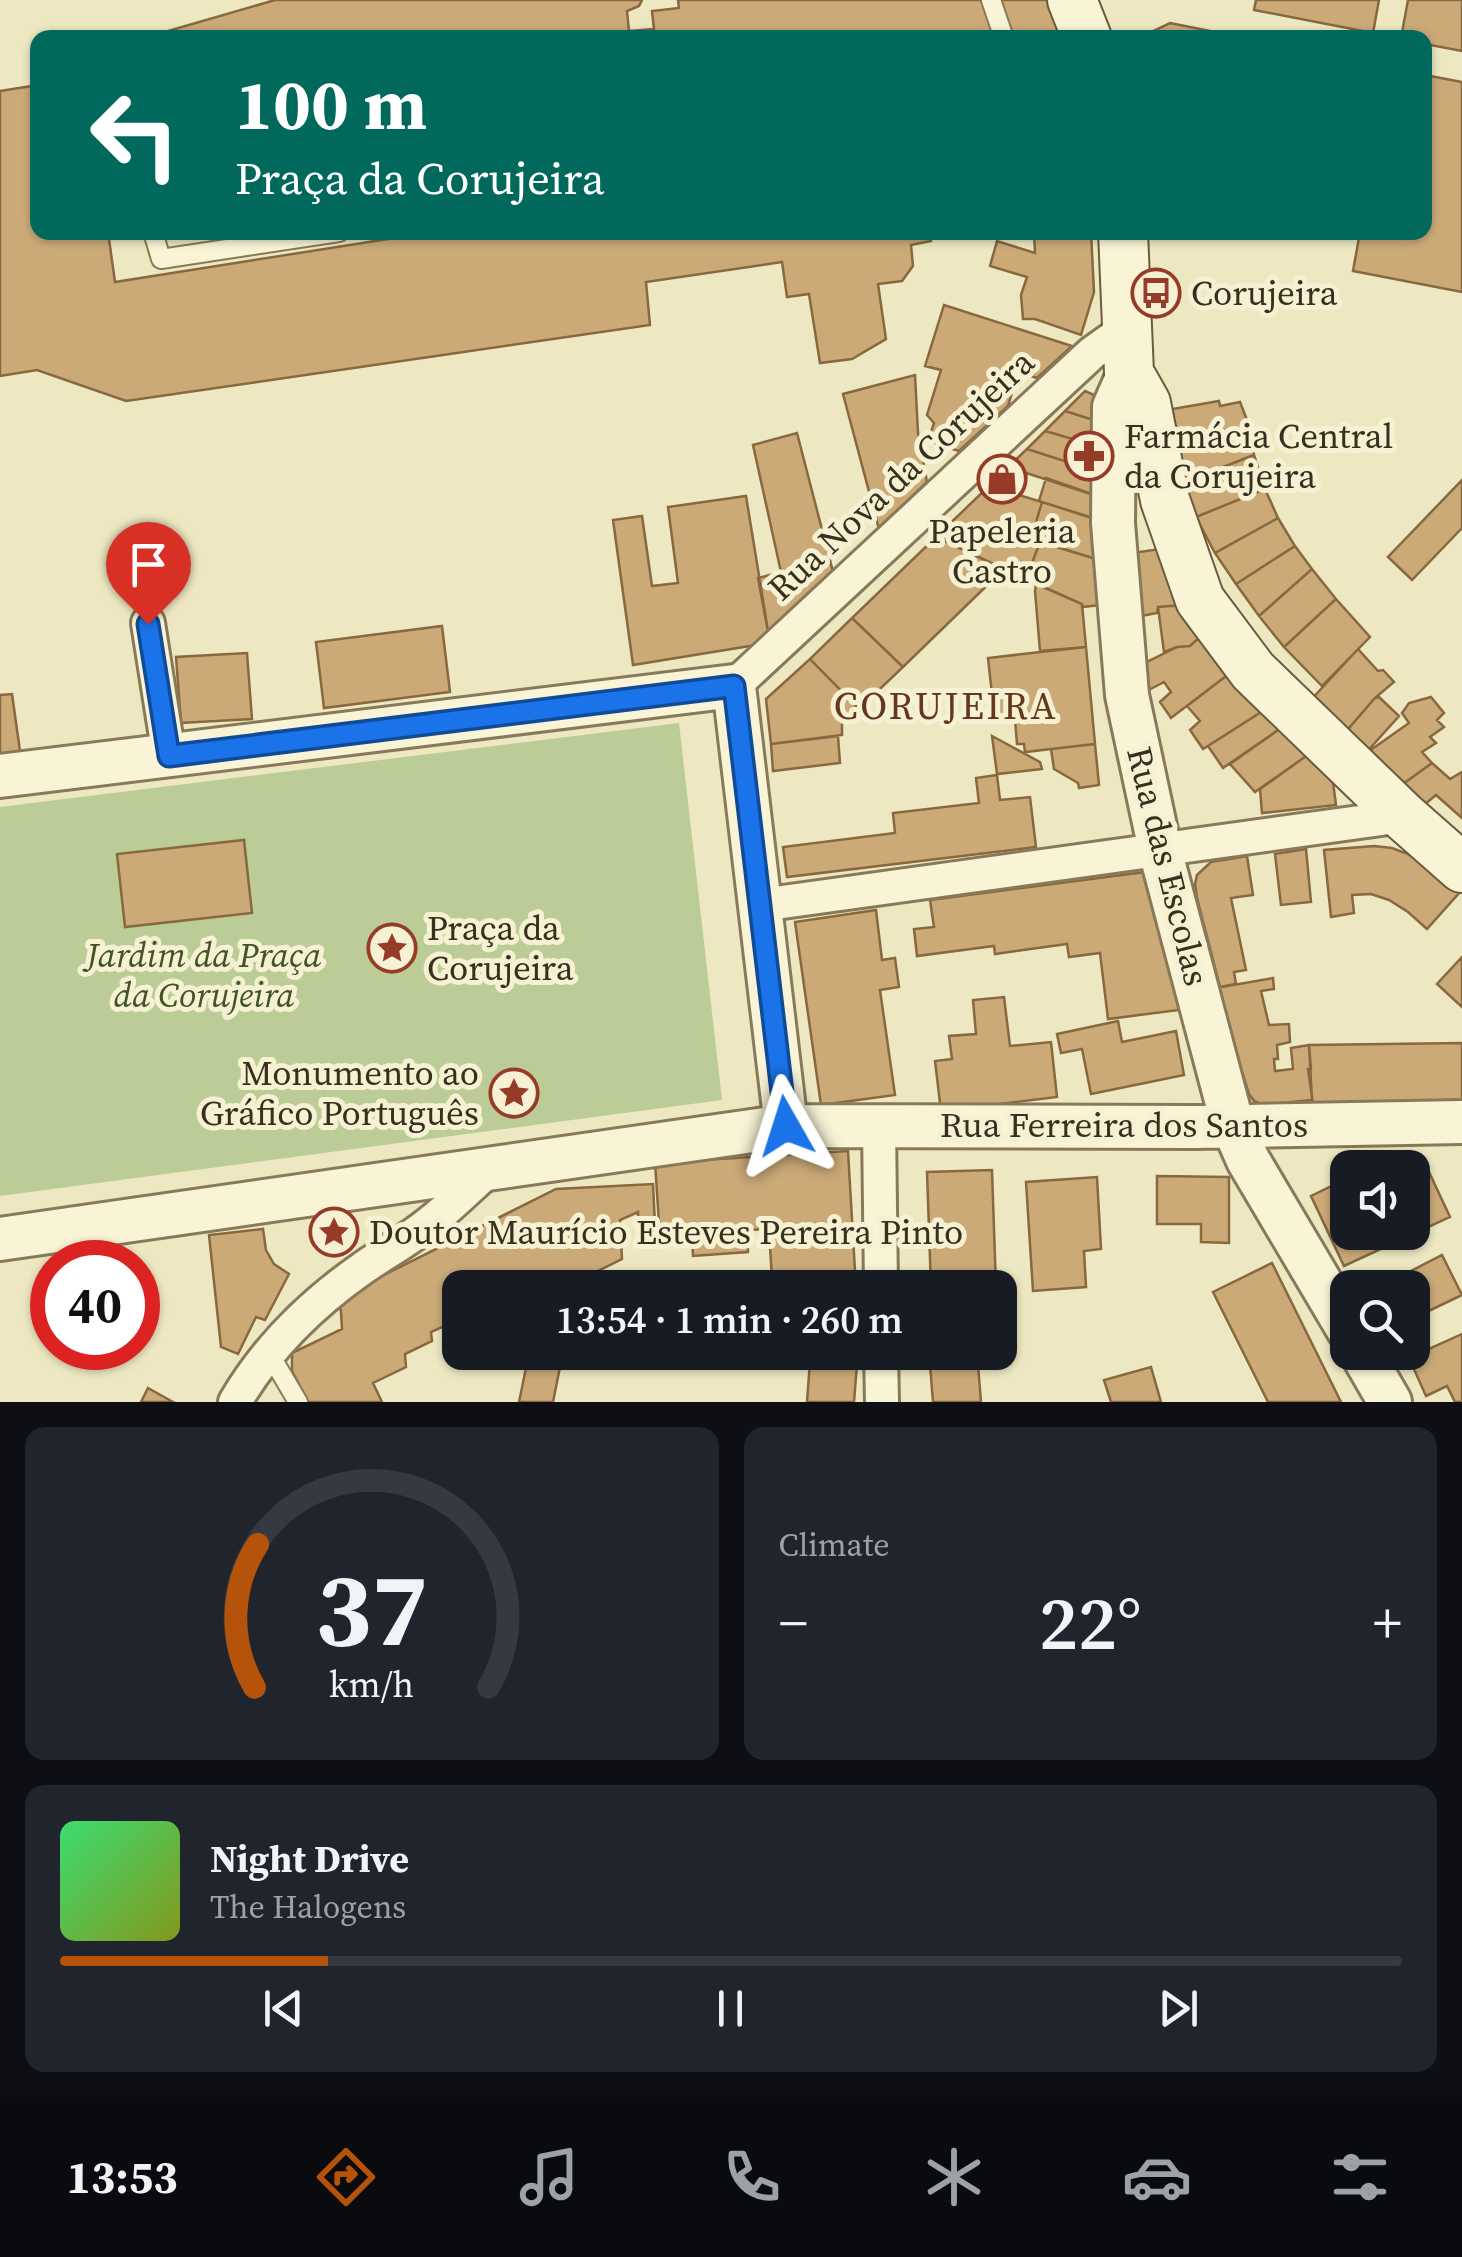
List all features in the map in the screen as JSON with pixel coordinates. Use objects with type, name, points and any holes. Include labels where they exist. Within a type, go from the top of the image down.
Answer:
[{"type":"main road","points":[[1072,0],[1083,30]]},
{"type":"main road","points":[[1122,240],[1128,350],[1146,403],[1165,500],[1200,600],[1253,672],[1462,868]]},
{"type":"street","name":"Rua Nova da Corujeira","points":[[734,686],[1092,354],[1128,350]]},
{"type":"street","name":"Rua das Escolas","points":[[1128,350],[1114,407],[1113,524],[1127,696],[1160,850],[1233,1126],[1248,1160],[1330,1299]]},
{"type":"street","points":[[148,624],[169,756]]},
{"type":"street","points":[[0,776],[734,686],[786,1126],[0,1239]]},
{"type":"street","points":[[761,905],[1403,816]]},
{"type":"street","name":"Rua Ferreira dos Santos","points":[[786,1126],[1462,1122]]},
{"type":"street","points":[[879,1126],[880,1270]]},
{"type":"street","points":[[235,1402],[269,1354],[315,1306],[432,1222],[491,1168]]},
{"type":"street","points":[[881,1370],[882,1402]]},
{"type":"street","points":[[1371,1370],[1390,1402]]},
{"type":"lane","points":[[992,0],[1001,30]]},
{"type":"lane","points":[[156,240],[162,260],[288,240]]},
{"type":"lane","points":[[269,1354],[298,1402]]},
{"type":"green space","name":"Jardim da Praça da Corujeira","points":[[679,723],[722,1100],[0,1196],[0,807]]},
{"type":"building","points":[[275,0],[642,0],[639,6],[627,11],[629,30],[172,30]]},
{"type":"building","points":[[678,0],[984,0],[994,30],[642,30],[654,29],[652,11],[679,8]]},
{"type":"building","points":[[997,0],[1050,0],[1059,30],[1007,30]]},
{"type":"building","points":[[1256,0],[1379,0],[1374,30],[1254,10]]},
{"type":"building","points":[[1408,0],[1462,0],[1462,51],[1432,45],[1432,30],[1402,30]]},
{"type":"building","points":[[1170,23],[1205,30],[1156,30]]},
{"type":"building","points":[[1432,76],[1462,82],[1462,292],[1353,271],[1359,240],[1432,240]]},
{"type":"building","points":[[30,86],[30,240],[109,240],[115,282],[381,240],[931,241],[911,245],[913,266],[902,281],[878,284],[886,339],[852,359],[820,363],[809,294],[787,297],[782,262],[646,282],[650,325],[126,401],[37,370],[0,376],[0,91]]},
{"type":"building","points":[[1034,240],[1091,240],[1094,292],[1081,335],[1035,319],[1023,319],[1021,295],[1027,277],[990,266],[997,241],[1035,253]]},
{"type":"building","points":[[944,305],[1072,346],[1037,378],[1024,374],[1015,383],[1008,406],[959,451],[928,441],[934,423],[927,415],[941,370],[925,366]]},
{"type":"building","points":[[915,375],[918,433],[927,482],[879,529],[843,394]]},
{"type":"building","points":[[1085,391],[1101,398],[1103,423],[1065,411]]},
{"type":"building","points":[[1219,401],[1220,406],[1240,402],[1254,455],[1182,483],[1167,410]]},
{"type":"building","points":[[1065,411],[1103,423],[1104,448],[1045,431]]},
{"type":"building","points":[[1045,431],[1104,448],[1105,474],[1027,449]]},
{"type":"building","points":[[797,433],[833,572],[769,637],[758,578],[781,572],[753,445]]},
{"type":"building","points":[[1027,449],[1105,474],[1106,499],[1008,467]]},
{"type":"building","points":[[1254,455],[1265,489],[1196,517],[1182,483]]},
{"type":"building","points":[[1008,467],[1027,473],[1021,495],[989,486]]},
{"type":"building","points":[[1046,478],[1106,499],[1107,523],[1039,501]]},
{"type":"building","points":[[1462,480],[1462,528],[1412,580],[1388,557]]},
{"type":"building","points":[[989,486],[1042,502],[1031,539],[1040,542],[1026,579],[936,537]]},
{"type":"building","points":[[1265,489],[1278,518],[1215,553],[1196,517]]},
{"type":"building","points":[[746,496],[769,637],[762,644],[633,665],[613,520],[642,516],[652,586],[678,583],[668,507]]},
{"type":"building","points":[[1042,502],[1106,522],[1109,563],[1031,539]]},
{"type":"building","points":[[1278,518],[1295,546],[1236,584],[1215,553]]},
{"type":"building","points":[[936,537],[1004,569],[903,667],[852,618]]},
{"type":"building","points":[[1040,542],[1109,563],[1111,604],[1082,607],[1026,579]]},
{"type":"building","points":[[1295,546],[1312,569],[1259,616],[1236,584]]},
{"type":"building","points":[[1160,549],[1184,605],[1158,607],[1157,613],[1141,616],[1125,554]]},
{"type":"building","points":[[1312,569],[1336,599],[1284,647],[1259,616]]},
{"type":"building","points":[[1036,584],[1082,604],[1086,647],[1040,651]]},
{"type":"building","points":[[1336,599],[1370,637],[1322,686],[1284,647]]},
{"type":"building","points":[[1184,605],[1202,635],[1190,646],[1164,652],[1158,607]]},
{"type":"building","points":[[852,618],[903,667],[859,709],[810,659]]},
{"type":"building","points":[[442,626],[450,692],[324,708],[316,642]]},
{"type":"building","points":[[1202,635],[1234,670],[1171,718],[1160,702],[1171,692],[1164,682],[1145,692],[1139,666],[1177,647],[1190,646]]},
{"type":"building","points":[[1086,647],[1095,744],[1025,752],[1024,744],[1017,744],[1015,720],[995,722],[988,658]]},
{"type":"building","points":[[1358,649],[1394,682],[1342,736],[1309,702]]},
{"type":"building","points":[[247,653],[252,719],[181,723],[176,657]]},
{"type":"building","points":[[810,659],[859,709],[842,724],[842,735],[771,744],[766,699]]},
{"type":"building","points":[[1234,670],[1266,709],[1203,749],[1190,730],[1200,721],[1187,706]]},
{"type":"building","points":[[12,694],[20,751],[0,754],[0,695]]},
{"type":"building","points":[[1379,697],[1399,716],[1365,754],[1344,734]]},
{"type":"building","points":[[1431,697],[1444,713],[1437,720],[1444,727],[1430,737],[1436,743],[1422,752],[1432,763],[1396,789],[1365,754],[1409,723],[1402,713],[1409,703]]},
{"type":"building","points":[[1266,709],[1281,728],[1223,768],[1208,746]]},
{"type":"building","points":[[1281,728],[1309,754],[1255,792],[1230,764]]},
{"type":"building","points":[[838,736],[840,763],[773,771],[771,744]]},
{"type":"building","points":[[992,736],[1040,762],[1042,769],[997,774]]},
{"type":"building","points":[[1095,744],[1099,785],[1079,788],[1078,783],[1054,769],[1051,749]]},
{"type":"building","points":[[1309,754],[1332,774],[1336,805],[1262,813],[1260,789]]},
{"type":"building","points":[[1432,763],[1450,779],[1462,772],[1462,818],[1436,795],[1418,810],[1396,789]]},
{"type":"building","points":[[997,775],[1000,800],[1030,797],[1036,847],[787,877],[783,847],[895,833],[893,813],[979,803],[976,778]]},
{"type":"building","points":[[244,840],[252,913],[125,927],[117,854]]},
{"type":"building","points":[[1374,846],[1416,857],[1460,892],[1427,929],[1389,900],[1371,894],[1352,895],[1354,913],[1331,917],[1324,850]]},
{"type":"building","points":[[1306,849],[1311,902],[1281,905],[1275,854]]},
{"type":"building","points":[[1247,856],[1253,895],[1231,898],[1246,970],[1234,972],[1236,984],[1220,987],[1195,884],[1197,875],[1211,862]]},
{"type":"building","points":[[1161,870],[1179,1010],[1108,1019],[1100,953],[1069,957],[1067,944],[995,954],[994,946],[917,956],[914,929],[934,927],[930,900]]},
{"type":"building","points":[[876,910],[882,960],[895,958],[899,987],[880,990],[895,1095],[821,1105],[795,922]]},
{"type":"building","points":[[1462,957],[1462,1007],[1437,984]]},
{"type":"building","points":[[1273,978],[1274,989],[1261,991],[1269,1025],[1289,1024],[1290,1042],[1277,1045],[1275,1071],[1293,1069],[1291,1048],[1309,1045],[1312,1100],[1263,1105],[1249,1094],[1216,988]]},
{"type":"building","points":[[1004,997],[1010,1046],[1051,1042],[1057,1097],[941,1111],[935,1061],[952,1059],[949,1036],[976,1034],[973,1000]]},
{"type":"building","points":[[1118,1021],[1122,1042],[1176,1031],[1184,1075],[1091,1094],[1082,1049],[1061,1053],[1057,1034]]},
{"type":"building","points":[[1462,1043],[1462,1102],[1313,1104],[1309,1045]]},
{"type":"building","points":[[848,1151],[855,1270],[771,1270],[769,1229],[747,1230],[748,1252],[693,1256],[692,1236],[660,1238],[655,1163]]},
{"type":"building","points":[[992,1170],[995,1270],[930,1270],[927,1172]]},
{"type":"building","points":[[1430,1174],[1450,1217],[1430,1226]]},
{"type":"building","points":[[1157,1176],[1229,1177],[1229,1243],[1201,1242],[1201,1224],[1157,1224]]},
{"type":"building","points":[[1097,1177],[1101,1249],[1084,1251],[1086,1287],[1033,1291],[1026,1182]]},
{"type":"building","points":[[653,1184],[656,1245],[639,1246],[638,1212],[620,1220],[622,1259],[600,1270],[442,1270],[442,1327],[431,1332],[432,1341],[405,1354],[406,1367],[373,1383],[382,1402],[308,1402],[292,1371],[292,1353],[342,1329],[340,1297],[556,1189]]},
{"type":"building","points":[[1330,1187],[1330,1236],[1311,1196]]},
{"type":"building","points":[[263,1229],[266,1250],[274,1264],[289,1274],[265,1320],[256,1317],[238,1354],[221,1347],[209,1235]]},
{"type":"building","points":[[1336,1250],[1379,1250],[1344,1266]]},
{"type":"building","points":[[1442,1255],[1462,1295],[1430,1310],[1430,1270],[1413,1270]]},
{"type":"building","points":[[1272,1263],[1341,1402],[1268,1402],[1213,1292]]},
{"type":"building","points":[[1462,1334],[1462,1402],[1455,1402],[1447,1386],[1426,1396],[1414,1370],[1430,1370],[1430,1348]]},
{"type":"building","points":[[1151,1367],[1161,1402],[1111,1402],[1104,1380]]},
{"type":"building","points":[[526,1370],[559,1370],[553,1402],[519,1402]]},
{"type":"building","points":[[809,1370],[857,1370],[854,1402],[807,1402]]},
{"type":"building","points":[[930,1370],[978,1370],[981,1402],[933,1402]]},
{"type":"building","points":[[148,1388],[173,1402],[141,1402]]},
{"type":"place","name":"Corujeira","points":[[1156,293]]},
{"type":"place","name":"Farmácia Central da Corujeira","points":[[1089,456]]},
{"type":"place","name":"Papeleria Castro","points":[[1002,479]]},
{"type":"place","name":"Praça da Corujeira","points":[[392,948]]},
{"type":"place","name":"Monumento ao Gráfico Português","points":[[514,1093]]},
{"type":"place","name":"Doutor Maurício Esteves Pereira Pinto","points":[[334,1232]]},
{"type":"district","name":"CORUJEIRA","points":[[946,706]]},
{"type":"route","points":[[148,624],[169,756],[734,686],[786,1126]]}]
